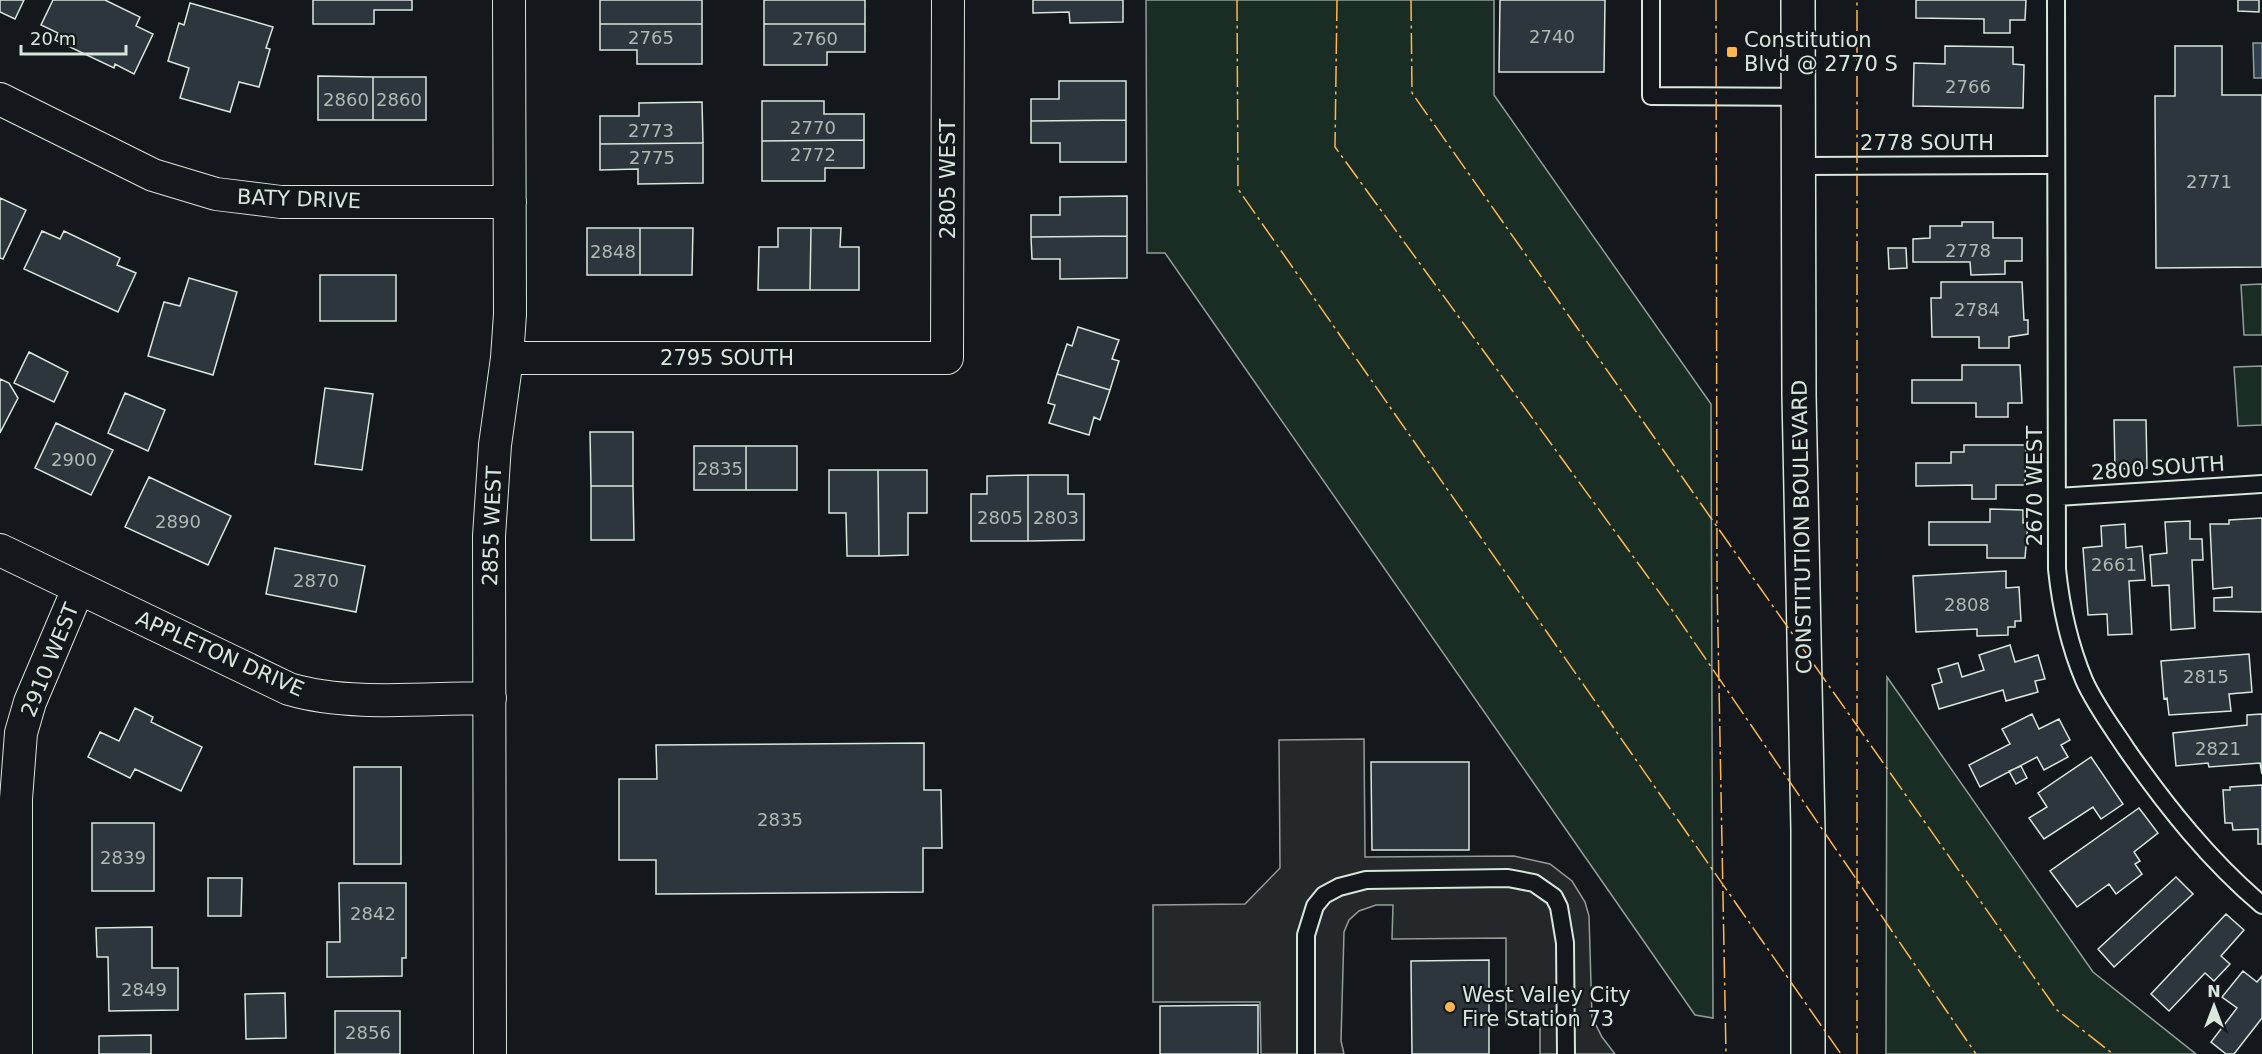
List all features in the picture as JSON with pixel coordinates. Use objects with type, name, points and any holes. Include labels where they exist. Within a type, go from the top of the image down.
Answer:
[{"type":"street","name":"2855 WEST","points":[[490,1054],[491,492],[507,358],[510,202],[509,0]]},
{"type":"street","name":"2805 WEST","points":[[947,358],[948,0]]},
{"type":"street","name":"CONSTITUTION BOULEVARD","points":[[1798,0],[1799,395],[1808,830],[1808,1054]]},
{"type":"street","name":"BATY DRIVE","points":[[0,99],[153,175],[216,194],[281,202],[510,202]]},
{"type":"street","name":"2795 SOUTH","points":[[507,358],[947,358]]},
{"type":"street","name":"APPLETON DRIVE","points":[[0,550],[266,679],[313,696],[490,698]]},
{"type":"street","name":"2910 WEST","points":[[16,1054],[16,799],[21,733],[30,702],[78,589]]},
{"type":"lane","points":[[1651,0],[1650,96],[1799,97]]},
{"type":"lane","name":"2670 WEST","points":[[2056,0],[2060,597],[2074,653],[2097,707],[2176,816],[2222,868],[2262,905]]},
{"type":"lane","name":"2778 SOUTH","points":[[1799,166],[2056,165]]},
{"type":"lane","name":"2800 SOUTH","points":[[2058,497],[2262,484]]},
{"type":"lane","points":[[1306,1054],[1306,935],[1315,906],[1324,895],[1346,884],[1366,880],[1508,878],[1534,882],[1554,897],[1559,907],[1565,943],[1566,1054]]},
{"type":"green space","points":[[1146,0],[1494,0],[1494,95],[1711,404],[1713,1018],[1695,1015],[1165,253],[1147,253]]},
{"type":"green space","points":[[2262,284],[2262,335],[2244,335],[2241,285]]},
{"type":"green space","points":[[2262,366],[2262,425],[2238,426],[2234,367]]},
{"type":"green space","points":[[1887,677],[2093,972],[2196,1054],[1886,1054]]},
{"type":"shaded area","points":[[1364,739],[1365,857],[1514,856],[1550,864],[1572,881],[1585,902],[1589,916],[1592,1017],[1602,1037],[1615,1054],[1540,1054],[1540,1022],[1506,1023],[1506,938],[1392,939],[1393,905],[1376,905],[1359,911],[1349,920],[1344,932],[1341,1041],[1344,1054],[1261,1054],[1260,1002],[1153,1002],[1153,905],[1245,904],[1280,868],[1279,740]]},
{"type":"water","points":[[2253,43],[2262,43],[2262,78],[2254,78]]},
{"type":"building","points":[[0,0],[24,0],[15,19],[0,12]]},
{"type":"building","points":[[53,0],[105,0],[140,17],[136,26],[153,34],[134,74],[115,64],[114,68],[55,40],[58,33],[41,25]]},
{"type":"building","points":[[313,0],[412,0],[412,10],[374,10],[374,24],[313,24]]},
{"type":"building","points":[[600,0],[702,0],[702,24],[600,24]]},
{"type":"building","points":[[764,0],[865,0],[865,24],[764,24]]},
{"type":"building","points":[[1033,0],[1123,0],[1123,22],[1070,23],[1069,12],[1033,13]]},
{"type":"building","points":[[1500,0],[1605,0],[1604,72],[1499,72]]},
{"type":"building","points":[[1916,0],[2026,0],[2025,20],[2010,20],[2010,33],[1984,33],[1984,19],[1916,18]]},
{"type":"building","points":[[2238,0],[2259,0],[2259,12],[2238,11]]},
{"type":"building","points":[[190,3],[273,27],[266,48],[270,49],[259,87],[239,82],[230,112],[180,98],[189,68],[168,61],[179,23],[184,25]]},
{"type":"building","points":[[600,24],[702,24],[702,64],[637,64],[637,50],[600,50]]},
{"type":"building","points":[[764,24],[865,24],[865,52],[827,52],[827,65],[764,65]]},
{"type":"building","points":[[1945,46],[2013,47],[2013,64],[2024,65],[2023,108],[1913,106],[1914,63],[1945,64]]},
{"type":"building","points":[[2175,46],[2222,46],[2222,95],[2262,95],[2262,267],[2156,268],[2155,96],[2175,96]]},
{"type":"building","points":[[318,76],[373,77],[373,120],[318,120]]},
{"type":"building","points":[[373,77],[426,77],[426,120],[373,120]]},
{"type":"building","points":[[1059,81],[1126,81],[1126,120],[1031,121],[1031,99],[1059,99]]},
{"type":"building","points":[[762,101],[824,101],[824,114],[864,114],[864,140],[762,141]]},
{"type":"building","points":[[702,102],[703,143],[600,144],[600,116],[639,116],[639,103]]},
{"type":"building","points":[[1126,120],[1126,162],[1060,162],[1060,143],[1031,143],[1031,121]]},
{"type":"building","points":[[864,140],[864,168],[825,168],[825,181],[762,181],[762,141]]},
{"type":"building","points":[[703,143],[703,183],[638,184],[638,169],[600,170],[600,144]]},
{"type":"building","points":[[1127,196],[1127,236],[1031,237],[1031,215],[1060,215],[1060,197]]},
{"type":"building","points":[[0,198],[26,210],[3,259],[0,258]]},
{"type":"building","points":[[1962,222],[1993,222],[1993,238],[2022,238],[2022,261],[2005,261],[2005,274],[1971,275],[1970,262],[1913,262],[1913,239],[1930,238],[1930,226],[1962,226]]},
{"type":"building","points":[[587,228],[640,228],[640,275],[587,275]]},
{"type":"building","points":[[640,228],[693,228],[692,275],[640,275]]},
{"type":"building","points":[[778,228],[811,228],[810,290],[758,290],[759,247],[778,247]]},
{"type":"building","points":[[811,228],[841,228],[840,247],[859,247],[859,290],[810,290]]},
{"type":"building","points":[[42,231],[60,239],[64,231],[120,258],[117,265],[136,273],[118,312],[24,269]]},
{"type":"building","points":[[1127,236],[1127,278],[1060,279],[1060,259],[1032,259],[1031,237]]},
{"type":"building","points":[[1888,248],[1906,248],[1907,268],[1889,269]]},
{"type":"building","points":[[320,275],[396,275],[396,321],[320,321]]},
{"type":"building","points":[[189,278],[237,292],[213,375],[148,356],[164,302],[180,306]]},
{"type":"building","points":[[1941,282],[2022,282],[2024,320],[2028,320],[2028,334],[2009,337],[2009,348],[1979,348],[1979,337],[1932,337],[1931,298],[1941,298]]},
{"type":"building","points":[[1078,327],[1119,340],[1112,359],[1119,361],[1110,390],[1057,374],[1067,344],[1072,346]]},
{"type":"building","points":[[29,352],[68,372],[54,402],[14,383]]},
{"type":"building","points":[[1962,365],[2020,365],[2022,403],[2008,403],[2008,417],[1976,417],[1976,403],[1912,403],[1912,380],[1962,380]]},
{"type":"building","points":[[1057,374],[1110,390],[1100,420],[1094,417],[1089,435],[1049,423],[1055,405],[1048,403]]},
{"type":"building","points":[[0,379],[9,383],[18,398],[0,433]]},
{"type":"building","points":[[325,388],[373,394],[362,470],[315,464]]},
{"type":"building","points":[[125,393],[165,410],[148,451],[108,433]]},
{"type":"building","points":[[2114,420],[2146,420],[2147,468],[2115,469]]},
{"type":"building","points":[[56,423],[113,450],[91,495],[35,468]]},
{"type":"building","points":[[590,432],[633,432],[633,486],[591,486]]},
{"type":"building","points":[[1964,445],[2026,445],[2025,485],[1996,485],[1996,499],[1972,499],[1972,485],[1916,486],[1916,463],[1951,463],[1951,452],[1964,452]]},
{"type":"building","points":[[694,446],[746,446],[746,490],[694,490]]},
{"type":"building","points":[[746,446],[797,446],[797,490],[746,490]]},
{"type":"building","points":[[829,470],[878,470],[879,556],[847,556],[846,513],[829,513]]},
{"type":"building","points":[[878,470],[927,470],[927,513],[908,513],[908,555],[879,556]]},
{"type":"building","points":[[1028,475],[1068,475],[1068,494],[1084,494],[1084,540],[1028,541]]},
{"type":"building","points":[[1028,475],[1028,541],[971,541],[971,494],[987,494],[987,476]]},
{"type":"building","points":[[149,477],[231,516],[208,565],[125,527]]},
{"type":"building","points":[[591,486],[633,486],[634,540],[591,540]]},
{"type":"building","points":[[1990,509],[2023,510],[2023,523],[2028,523],[2025,558],[1987,558],[1987,545],[1929,545],[1929,522],[1990,522]]},
{"type":"building","points":[[2262,518],[2262,612],[2214,611],[2214,598],[2232,597],[2232,587],[2213,589],[2210,524],[2229,524],[2229,520]]},
{"type":"building","points":[[2190,521],[2190,539],[2202,539],[2203,560],[2192,560],[2195,628],[2171,630],[2169,585],[2152,586],[2150,555],[2167,553],[2165,522]]},
{"type":"building","points":[[2125,524],[2126,548],[2142,546],[2145,580],[2129,581],[2132,634],[2108,635],[2107,614],[2088,615],[2083,548],[2102,546],[2101,526]]},
{"type":"building","points":[[275,548],[365,566],[356,612],[266,594]]},
{"type":"building","points":[[2006,571],[2006,588],[2019,587],[2021,621],[2015,621],[2015,627],[2008,627],[2008,635],[1977,636],[1977,629],[1916,632],[1913,576]]},
{"type":"building","points":[[2010,645],[2015,662],[2038,655],[2045,679],[2035,681],[2038,692],[2006,701],[2003,690],[1939,709],[1932,685],[1942,682],[1938,669],[1958,663],[1962,677],[1984,670],[1979,655]]},
{"type":"building","points":[[2249,654],[2252,692],[2229,694],[2231,711],[2169,715],[2167,698],[2164,699],[2161,661]]},
{"type":"building","points":[[135,708],[153,717],[151,722],[202,747],[181,791],[135,769],[130,778],[88,757],[100,732],[119,741]]},
{"type":"building","points":[[2032,714],[2039,729],[2059,719],[2070,740],[2061,745],[2068,757],[2044,770],[2037,757],[1980,787],[1969,765],[2010,744],[2002,729]]},
{"type":"building","points":[[2262,714],[2262,774],[2260,763],[2209,767],[2208,763],[2176,766],[2173,733],[2247,725],[2247,715]]},
{"type":"building","points":[[924,743],[924,790],[941,790],[942,848],[923,848],[923,892],[656,894],[656,860],[619,860],[619,779],[657,779],[656,745]]},
{"type":"building","points":[[2091,757],[2123,804],[2101,819],[2093,807],[2044,839],[2029,818],[2047,807],[2038,793]]},
{"type":"building","points":[[1371,762],[1469,762],[1469,850],[1372,850]]},
{"type":"building","points":[[2021,766],[2027,778],[2016,784],[2009,771]]},
{"type":"building","points":[[354,767],[401,767],[401,864],[354,864]]},
{"type":"building","points":[[2262,785],[2262,844],[2258,844],[2258,829],[2233,830],[2232,823],[2225,823],[2223,790],[2230,790],[2230,787]]},
{"type":"building","points":[[2139,808],[2158,833],[2134,852],[2140,861],[2135,864],[2142,874],[2116,894],[2109,884],[2077,907],[2050,871]]},
{"type":"building","points":[[92,823],[154,823],[154,891],[92,891]]},
{"type":"building","points":[[2176,877],[2193,894],[2114,967],[2098,949]]},
{"type":"building","points":[[208,878],[242,878],[241,916],[208,916]]},
{"type":"building","points":[[339,883],[406,883],[406,958],[402,958],[402,976],[327,977],[327,942],[340,942]]},
{"type":"building","points":[[2226,914],[2244,930],[2221,956],[2230,964],[2214,981],[2205,973],[2169,1011],[2151,994]]},
{"type":"building","points":[[152,927],[152,968],[178,968],[178,1010],[109,1011],[108,957],[97,957],[96,928]]},
{"type":"building","name":"West Valley City Fire Station 73","points":[[1489,960],[1489,1054],[1412,1054],[1411,961]]},
{"type":"building","points":[[2243,971],[2257,982],[2262,976],[2262,1018],[2234,1054],[2226,1054],[2211,1042],[2237,1008],[2222,997]]},
{"type":"building","points":[[285,993],[286,1038],[246,1039],[245,994]]},
{"type":"building","points":[[1258,1005],[1258,1054],[1160,1054],[1160,1006]]},
{"type":"building","points":[[335,1011],[400,1011],[400,1054],[335,1054]]},
{"type":"building","points":[[151,1035],[151,1054],[99,1054],[99,1036]]},
{"type":"power","points":[[1237,0],[1238,189],[1841,1054]]},
{"type":"power","points":[[1337,0],[1335,147],[1675,614],[1976,1054]]},
{"type":"power","points":[[1411,0],[1412,93],[2057,1010],[2113,1054]]},
{"type":"power","points":[[1716,0],[1717,581],[1726,1054]]},
{"type":"power","points":[[1857,0],[1857,1054]]},
{"type":"place","name":"Constitution Blvd @ 2770 S","points":[[1732,52]]},
{"type":"place","name":"West Valley City Fire Station 73","points":[[1450,1007]]}]
